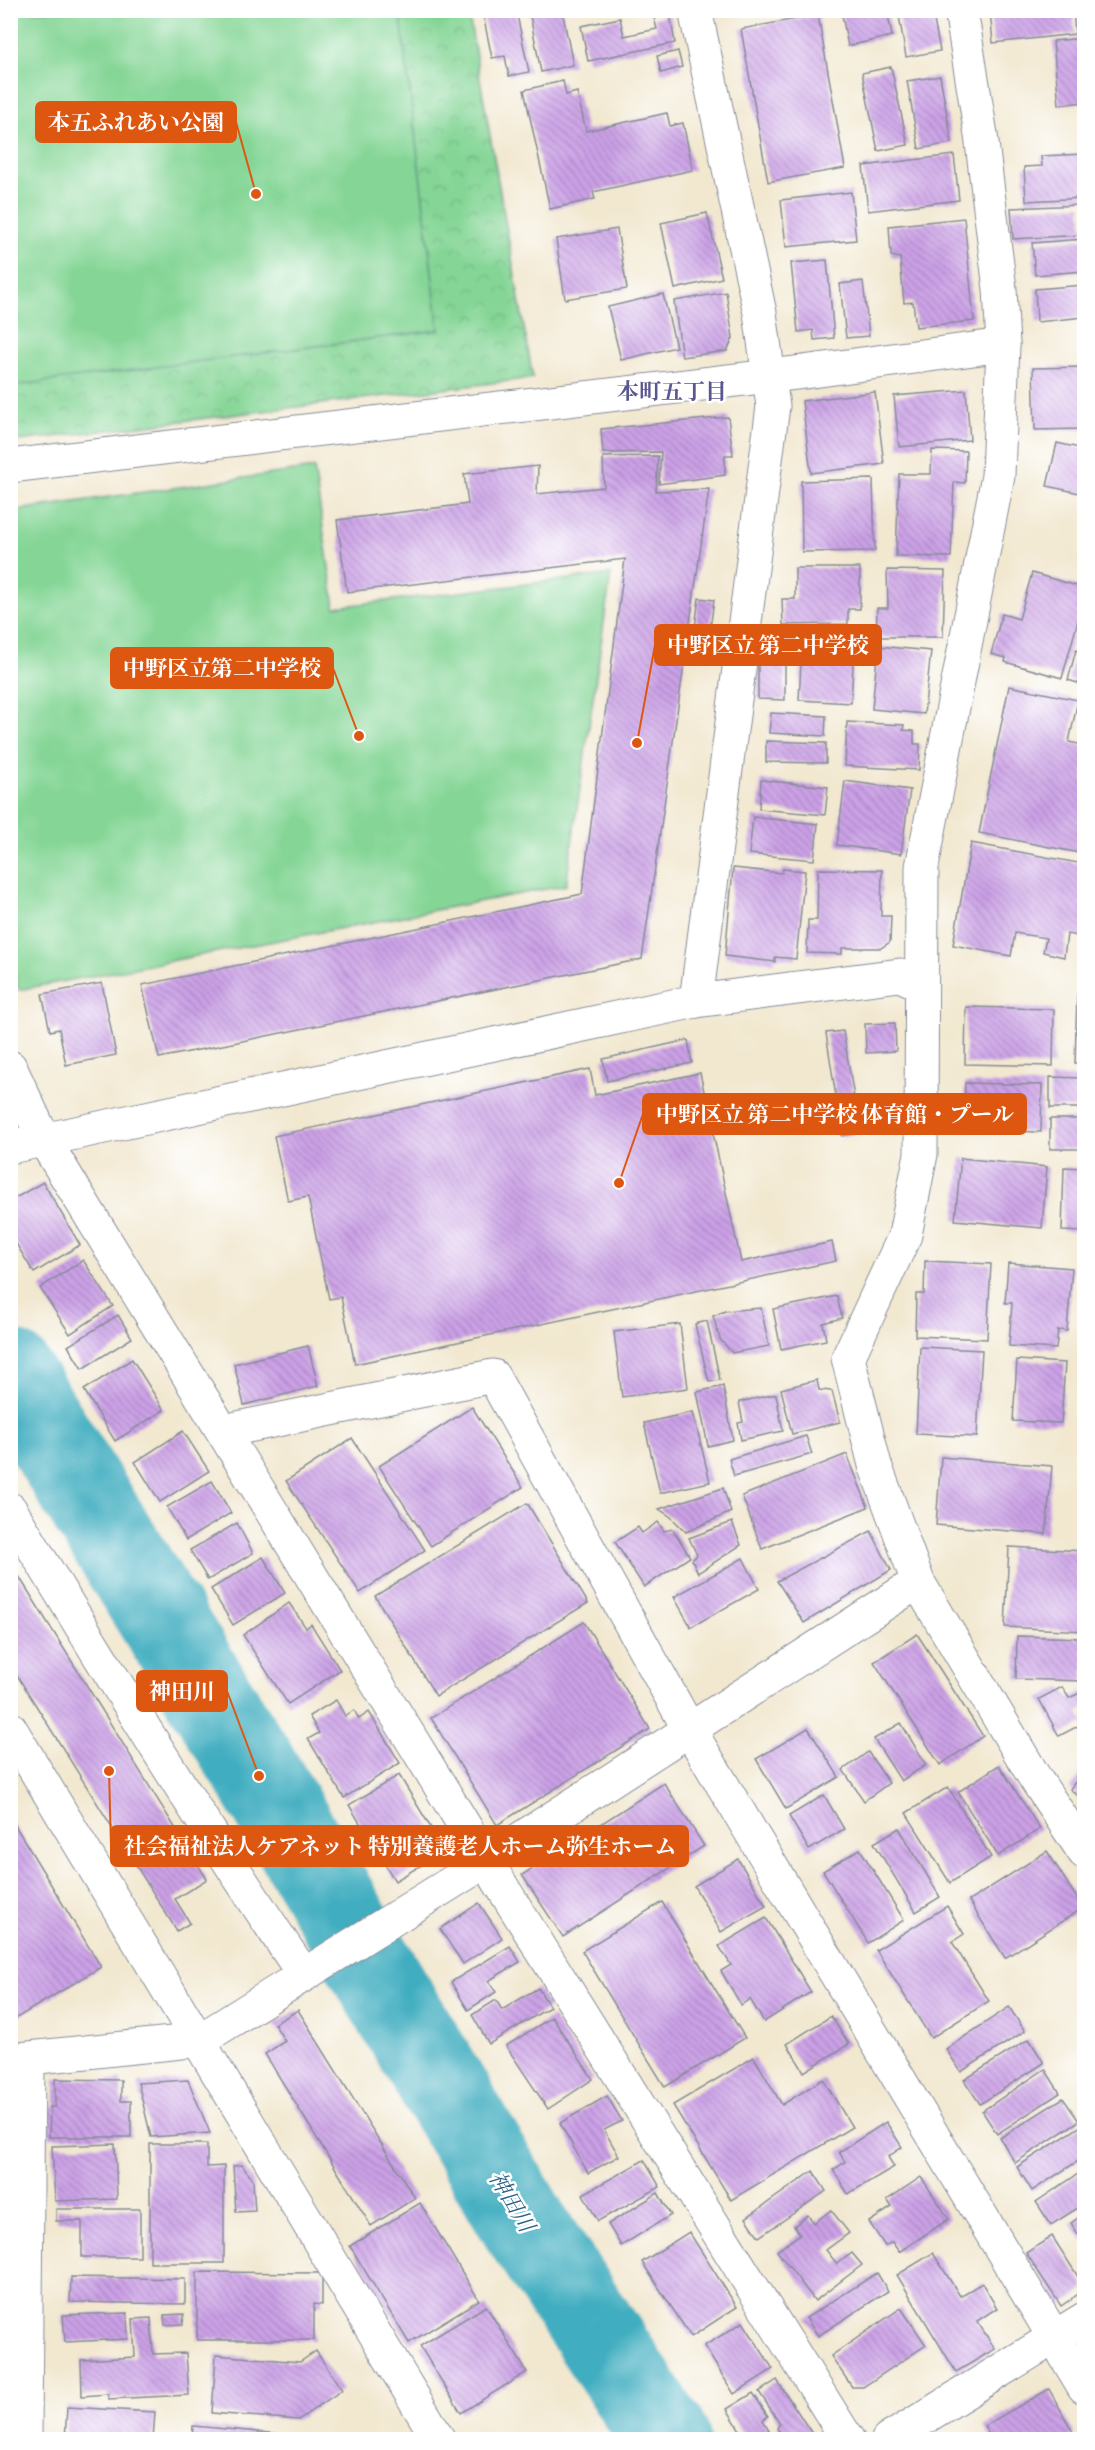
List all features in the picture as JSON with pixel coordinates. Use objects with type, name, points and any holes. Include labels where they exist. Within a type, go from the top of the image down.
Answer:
[{"type":"street","points":[[695,10],[760,314],[773,406],[696,1001]]},
{"type":"street","points":[[961,10],[981,135],[999,278],[1002,345],[998,476],[922,867],[921,1154],[905,1235],[848,1358],[875,1465],[918,1582],[1035,1778],[1084,1852]]},
{"type":"street","points":[[10,466],[768,376],[1002,345]]},
{"type":"street","points":[[10,1147],[696,1001],[900,975],[920,984]]},
{"type":"street","points":[[10,1067],[44,1140],[486,1862],[848,2439]]},
{"type":"street","points":[[223,1431],[492,1376],[689,1729],[1084,2387]]},
{"type":"street","points":[[10,1509],[104,1665],[257,1905],[308,1972]]},
{"type":"street","points":[[25,2439],[19,2060],[200,2040],[486,1862],[918,1582]]},
{"type":"street","points":[[10,1728],[439,2439]]},
{"type":"street","points":[[888,2439],[1084,2319]]},
{"type":"green space","points":[[10,11],[468,11],[533,378],[11,442]]},
{"type":"green space","points":[[10,11],[400,11],[439,330],[11,386]]},
{"type":"green space","points":[[314,468],[335,607],[611,574],[566,885],[19,990],[10,956],[11,511]]},
{"type":"building","points":[[482,10],[516,10],[529,72],[509,76],[505,56],[492,58]]},
{"type":"building","points":[[529,10],[562,10],[573,65],[541,72]]},
{"type":"building","points":[[841,10],[887,10],[892,36],[848,46]]},
{"type":"building","points":[[898,10],[932,10],[940,51],[906,57]]},
{"type":"building","points":[[990,10],[1073,10],[1075,34],[993,43]]},
{"type":"building","points":[[670,15],[675,43],[588,61],[581,26],[620,18],[624,36],[657,29],[654,18]]},
{"type":"building","points":[[818,15],[845,168],[768,182],[741,29]]},
{"type":"building","points":[[1084,38],[1084,102],[1059,105],[1053,41]]},
{"type":"building","points":[[678,51],[682,67],[661,73],[657,56]]},
{"type":"building","points":[[891,67],[908,145],[878,151],[862,73]]},
{"type":"building","points":[[940,76],[952,143],[919,149],[907,81]]},
{"type":"building","points":[[563,81],[566,95],[577,92],[586,131],[667,113],[670,126],[683,123],[693,170],[593,192],[595,199],[550,209],[524,90]]},
{"type":"building","points":[[1084,154],[1084,198],[1026,201],[1024,167],[1042,166],[1041,156]]},
{"type":"building","points":[[954,155],[959,200],[868,211],[863,166]]},
{"type":"building","points":[[851,192],[856,240],[786,247],[781,200]]},
{"type":"building","points":[[1081,205],[1083,235],[1013,239],[1011,208]]},
{"type":"building","points":[[707,213],[722,278],[675,289],[661,223]]},
{"type":"building","points":[[964,218],[974,321],[916,327],[913,302],[904,303],[900,258],[891,256],[889,226]]},
{"type":"building","points":[[617,229],[627,289],[565,299],[556,239]]},
{"type":"building","points":[[1084,239],[1084,271],[1035,275],[1032,243]]},
{"type":"building","points":[[827,260],[834,338],[814,340],[813,330],[798,332],[791,263]]},
{"type":"building","points":[[863,281],[869,336],[846,338],[840,284]]},
{"type":"building","points":[[1084,285],[1084,317],[1037,322],[1035,289]]},
{"type":"building","points":[[726,292],[733,338],[727,351],[682,357],[674,301]]},
{"type":"building","points":[[663,294],[676,347],[621,360],[608,307]]},
{"type":"building","points":[[1084,367],[1084,429],[1035,430],[1033,368]]},
{"type":"building","points":[[966,390],[970,440],[899,447],[894,396]]},
{"type":"building","points":[[875,392],[884,464],[811,473],[802,401]]},
{"type":"building","points":[[728,417],[733,455],[725,455],[725,475],[659,484],[661,452],[603,453],[601,429]]},
{"type":"building","points":[[1057,443],[1084,449],[1084,494],[1047,486]]},
{"type":"building","points":[[932,450],[966,451],[965,483],[954,482],[951,557],[896,556],[899,474],[931,474]]},
{"type":"building","points":[[658,456],[656,491],[709,489],[642,959],[159,1058],[142,985],[582,894],[625,559],[347,592],[337,520],[468,504],[464,474],[538,466],[537,494],[604,487],[603,457]]},
{"type":"building","points":[[873,479],[875,551],[802,552],[801,481]]},
{"type":"building","points":[[795,568],[860,568],[860,609],[848,609],[848,624],[783,625],[782,599],[795,599]]},
{"type":"building","points":[[887,570],[945,571],[943,637],[876,637],[877,608],[888,608]]},
{"type":"building","points":[[1032,573],[1084,588],[1084,599],[1062,678],[1005,662],[1006,658],[991,654],[1002,614],[1019,619]]},
{"type":"building","points":[[699,598],[714,600],[706,658],[691,656]]},
{"type":"building","points":[[802,644],[854,647],[851,703],[799,700]]},
{"type":"building","points":[[878,646],[931,651],[924,714],[872,709]]},
{"type":"building","points":[[1076,650],[1084,652],[1084,685],[1068,680]]},
{"type":"building","points":[[758,661],[785,661],[785,700],[758,699]]},
{"type":"building","points":[[1009,686],[1078,700],[1069,742],[1084,745],[1084,832],[1080,853],[979,833]]},
{"type":"building","points":[[771,713],[826,716],[825,736],[769,733]]},
{"type":"building","points":[[847,722],[904,725],[903,730],[914,731],[914,744],[920,744],[919,770],[845,766]]},
{"type":"building","points":[[766,741],[826,743],[826,763],[766,762]]},
{"type":"building","points":[[761,780],[828,787],[825,815],[759,809]]},
{"type":"building","points":[[845,781],[910,790],[901,854],[837,845]]},
{"type":"building","points":[[753,817],[818,824],[814,860],[749,854]]},
{"type":"building","points":[[971,843],[1084,864],[1084,937],[1067,934],[1064,957],[1043,952],[1046,938],[1015,933],[1011,956],[953,945]]},
{"type":"building","points":[[733,868],[782,873],[783,869],[805,871],[796,959],[775,957],[775,962],[725,956]]},
{"type":"building","points":[[818,869],[882,870],[881,916],[891,916],[890,942],[881,948],[842,948],[842,954],[807,953],[808,920],[817,920]]},
{"type":"building","points":[[102,983],[116,1055],[66,1065],[59,1029],[50,1031],[42,994]]},
{"type":"building","points":[[1077,994],[1084,994],[1084,1063],[1075,1063]]},
{"type":"building","points":[[966,1007],[1054,1009],[1053,1066],[965,1064]]},
{"type":"building","points":[[895,1023],[896,1051],[866,1053],[865,1024]]},
{"type":"building","points":[[843,1031],[860,1133],[842,1136],[826,1033]]},
{"type":"building","points":[[688,1040],[692,1063],[607,1081],[603,1059]]},
{"type":"building","points":[[590,1069],[595,1095],[700,1073],[741,1262],[832,1242],[836,1261],[355,1364],[341,1297],[329,1299],[308,1197],[288,1201],[274,1136]]},
{"type":"building","points":[[1050,1077],[1084,1078],[1084,1108],[1050,1108]]},
{"type":"building","points":[[965,1083],[1042,1085],[1041,1132],[963,1130]]},
{"type":"building","points":[[1050,1119],[1084,1119],[1084,1149],[1050,1149]]},
{"type":"building","points":[[961,1158],[1047,1167],[1042,1228],[955,1220]]},
{"type":"building","points":[[1064,1167],[1084,1168],[1084,1232],[1062,1231]]},
{"type":"building","points":[[43,1182],[80,1245],[34,1273],[10,1234],[10,1201]]},
{"type":"building","points":[[83,1260],[113,1306],[70,1334],[40,1288]]},
{"type":"building","points":[[925,1261],[991,1264],[987,1339],[915,1336],[916,1294],[924,1294]]},
{"type":"building","points":[[1008,1263],[1072,1268],[1067,1331],[1058,1330],[1056,1349],[1009,1346],[1012,1303],[1005,1303]]},
{"type":"building","points":[[837,1296],[842,1318],[823,1323],[826,1340],[781,1349],[773,1309]]},
{"type":"building","points":[[761,1308],[769,1346],[732,1353],[720,1339],[713,1316],[725,1311]]},
{"type":"building","points":[[118,1315],[132,1338],[82,1369],[68,1346]]},
{"type":"building","points":[[707,1321],[720,1380],[709,1382],[695,1324]]},
{"type":"building","points":[[680,1324],[688,1388],[622,1397],[614,1332]]},
{"type":"building","points":[[308,1346],[318,1386],[244,1405],[234,1364]]},
{"type":"building","points":[[920,1347],[982,1350],[977,1437],[916,1434]]},
{"type":"building","points":[[132,1359],[164,1410],[115,1441],[84,1390]]},
{"type":"building","points":[[1017,1360],[1065,1363],[1061,1423],[1013,1421]]},
{"type":"building","points":[[817,1380],[819,1390],[832,1391],[840,1422],[792,1434],[781,1389]]},
{"type":"building","points":[[723,1386],[733,1440],[708,1446],[697,1392]]},
{"type":"building","points":[[776,1394],[783,1431],[741,1440],[738,1423],[743,1422],[739,1402]]},
{"type":"building","points":[[472,1407],[523,1487],[431,1546],[379,1466]]},
{"type":"building","points":[[693,1412],[710,1482],[660,1493],[644,1423]]},
{"type":"building","points":[[183,1431],[209,1471],[160,1502],[135,1462]]},
{"type":"building","points":[[806,1436],[812,1454],[734,1476],[729,1459]]},
{"type":"building","points":[[352,1438],[425,1550],[360,1593],[286,1481]]},
{"type":"building","points":[[847,1454],[868,1507],[762,1549],[742,1496]]},
{"type":"building","points":[[941,1457],[1052,1466],[1046,1534],[936,1525]]},
{"type":"building","points":[[212,1481],[231,1513],[186,1540],[167,1507]]},
{"type":"building","points":[[723,1488],[731,1512],[686,1532],[659,1509]]},
{"type":"building","points":[[527,1503],[588,1603],[436,1696],[375,1596]]},
{"type":"building","points":[[658,1522],[664,1531],[673,1529],[690,1557],[644,1587],[615,1542],[638,1527],[642,1533]]},
{"type":"building","points":[[732,1522],[741,1545],[698,1573],[692,1560],[697,1555],[689,1538]]},
{"type":"building","points":[[237,1523],[253,1553],[208,1580],[190,1550]]},
{"type":"building","points":[[871,1531],[891,1570],[804,1623],[777,1581]]},
{"type":"building","points":[[1009,1547],[1084,1551],[1084,1631],[1005,1627]]},
{"type":"building","points":[[263,1557],[285,1593],[233,1625],[211,1589]]},
{"type":"building","points":[[743,1558],[759,1589],[691,1627],[674,1597]]},
{"type":"building","points":[[10,1562],[207,1879],[175,1899],[190,1923],[177,1931],[10,1664]]},
{"type":"building","points":[[289,1603],[306,1628],[311,1624],[340,1670],[288,1704],[243,1635]]},
{"type":"building","points":[[584,1622],[650,1729],[497,1825],[431,1718]]},
{"type":"building","points":[[917,1634],[983,1736],[940,1765],[874,1662]]},
{"type":"building","points":[[1017,1636],[1084,1638],[1084,1681],[1016,1679]]},
{"type":"building","points":[[1062,1687],[1069,1698],[1084,1691],[1084,1709],[1079,1712],[1084,1723],[1059,1736],[1039,1699]]},
{"type":"building","points":[[336,1700],[345,1716],[354,1710],[359,1719],[369,1712],[400,1763],[344,1798],[308,1739],[319,1733],[309,1716]]},
{"type":"building","points":[[901,1723],[926,1765],[901,1781],[874,1739]]},
{"type":"building","points":[[808,1728],[839,1777],[786,1809],[756,1759]]},
{"type":"building","points":[[868,1752],[889,1783],[864,1801],[843,1770]]},
{"type":"building","points":[[999,1765],[1040,1829],[998,1856],[958,1792]]},
{"type":"building","points":[[1084,1770],[1084,1801],[1070,1789]]},
{"type":"building","points":[[399,1775],[445,1851],[395,1881],[349,1805]]},
{"type":"building","points":[[664,1783],[704,1846],[563,1937],[522,1875]]},
{"type":"building","points":[[948,1787],[991,1857],[950,1883],[906,1813]]},
{"type":"building","points":[[824,1795],[844,1829],[809,1850],[789,1816]]},
{"type":"building","points":[[10,1817],[101,1967],[10,2022]]},
{"type":"building","points":[[899,1828],[940,1897],[916,1912],[874,1843]]},
{"type":"building","points":[[860,1849],[904,1920],[868,1943],[823,1871]]},
{"type":"building","points":[[1047,1851],[1083,1908],[1005,1958],[969,1901]]},
{"type":"building","points":[[738,1859],[766,1906],[721,1932],[694,1886]]},
{"type":"building","points":[[662,1902],[745,2038],[665,2087],[582,1951]]},
{"type":"building","points":[[479,1903],[502,1938],[463,1964],[440,1929]]},
{"type":"building","points":[[947,1906],[964,1934],[952,1942],[989,2001],[931,2038],[876,1950]]},
{"type":"building","points":[[766,1918],[811,1992],[764,2022],[750,1999],[741,2005],[721,1971],[731,1965],[719,1946]]},
{"type":"building","points":[[510,1946],[520,1962],[488,1981],[496,1992],[468,2010],[451,1982]]},
{"type":"building","points":[[538,1988],[550,2007],[489,2044],[472,2015],[496,2000],[502,2010]]},
{"type":"building","points":[[1009,2007],[1025,2031],[961,2072],[946,2049]]},
{"type":"building","points":[[298,2010],[415,2198],[371,2226],[265,2054],[285,2041],[274,2024]]},
{"type":"building","points":[[831,2016],[849,2044],[804,2072],[787,2044]]},
{"type":"building","points":[[552,2017],[593,2079],[548,2109],[506,2046]]},
{"type":"building","points":[[1029,2039],[1044,2063],[980,2104],[964,2080]]},
{"type":"building","points":[[754,2057],[782,2105],[823,2079],[852,2127],[731,2200],[673,2105]]},
{"type":"building","points":[[1045,2069],[1060,2093],[997,2134],[982,2111]]},
{"type":"building","points":[[55,2079],[121,2080],[121,2101],[131,2101],[131,2137],[49,2137],[50,2107],[55,2107]]},
{"type":"building","points":[[188,2080],[210,2133],[151,2137],[138,2083]]},
{"type":"building","points":[[607,2096],[622,2121],[604,2130],[619,2156],[588,2173],[560,2123]]},
{"type":"building","points":[[1063,2098],[1079,2121],[1015,2163],[1000,2138]]},
{"type":"building","points":[[886,2122],[902,2147],[888,2157],[894,2167],[848,2194],[833,2170],[845,2162],[839,2152]]},
{"type":"building","points":[[1081,2126],[1084,2131],[1084,2157],[1032,2191],[1017,2167]]},
{"type":"building","points":[[115,2144],[117,2199],[55,2201],[52,2146]]},
{"type":"building","points":[[150,2144],[207,2144],[207,2167],[224,2166],[224,2263],[150,2263]]},
{"type":"building","points":[[644,2160],[660,2187],[598,2221],[583,2194]]},
{"type":"building","points":[[242,2165],[253,2181],[255,2211],[236,2212],[233,2166]]},
{"type":"building","points":[[1084,2170],[1084,2204],[1051,2225],[1036,2202]]},
{"type":"building","points":[[813,2171],[826,2191],[759,2237],[746,2218]]},
{"type":"building","points":[[921,2177],[949,2219],[899,2252],[892,2242],[885,2246],[869,2222],[892,2207],[887,2200]]},
{"type":"building","points":[[658,2193],[671,2215],[621,2246],[608,2224]]},
{"type":"building","points":[[420,2203],[479,2300],[409,2343],[350,2246]]},
{"type":"building","points":[[56,2209],[140,2209],[140,2257],[82,2257],[82,2221],[56,2221]]},
{"type":"building","points":[[831,2210],[849,2233],[826,2250],[837,2264],[852,2253],[862,2265],[815,2301],[777,2251],[800,2234],[794,2226],[808,2215],[814,2223]]},
{"type":"building","points":[[1084,2214],[1084,2243],[1071,2223]]},
{"type":"building","points":[[689,2232],[737,2307],[691,2337],[642,2262]]},
{"type":"building","points":[[1052,2236],[1084,2286],[1084,2290],[1061,2306],[1026,2253]]},
{"type":"building","points":[[933,2253],[960,2296],[982,2283],[997,2308],[977,2321],[995,2349],[956,2372],[897,2275]]},
{"type":"building","points":[[197,2272],[322,2273],[322,2305],[314,2304],[314,2340],[197,2340]]},
{"type":"building","points":[[877,2273],[888,2291],[818,2336],[806,2318]]},
{"type":"building","points":[[71,2277],[185,2279],[185,2304],[70,2302]]},
{"type":"building","points":[[486,2306],[527,2372],[461,2413],[420,2346]]},
{"type":"building","points":[[901,2308],[926,2345],[863,2387],[852,2387],[831,2356]]},
{"type":"building","points":[[127,2313],[128,2339],[65,2342],[63,2315]]},
{"type":"building","points":[[184,2314],[183,2324],[165,2325],[164,2315]]},
{"type":"building","points":[[151,2318],[153,2354],[186,2353],[189,2395],[108,2399],[108,2394],[82,2396],[81,2360],[135,2357],[133,2319]]},
{"type":"building","points":[[743,2322],[773,2369],[734,2394],[704,2346]]},
{"type":"building","points":[[316,2351],[342,2390],[298,2420],[212,2413],[216,2355],[300,2362]]},
{"type":"building","points":[[777,2380],[816,2440],[785,2440],[777,2428],[780,2423],[759,2392]]},
{"type":"building","points":[[1049,2389],[1074,2434],[1065,2440],[992,2440],[984,2426]]},
{"type":"building","points":[[753,2393],[768,2416],[763,2420],[769,2430],[765,2432],[770,2440],[746,2440],[727,2409]]},
{"type":"building","points":[[67,2407],[155,2412],[153,2440],[65,2440]]},
{"type":"building","points":[[193,2426],[292,2435],[291,2440],[192,2440]]},
{"type":"waterway","name":"神田川","points":[[10,1374],[259,1776],[525,2226],[667,2440]]},
{"type":"place","name":"本五ふれあい公園","points":[[256,194]]},
{"type":"place","name":"中野区立第二中学校","points":[[359,736]]},
{"type":"place","name":"中野区立 第二中学校","points":[[637,743]]},
{"type":"place","name":"中野区立 第二中学校 体育館・プール","points":[[619,1183]]},
{"type":"place","name":"社会福祉法人ケアネット 特別養護老人ホーム弥生ホーム","points":[[109,1771]]},
{"type":"place","name":"神田川","points":[[259,1776]]},
{"type":"district","name":"本町五丁目","points":[[672,392]]}]
